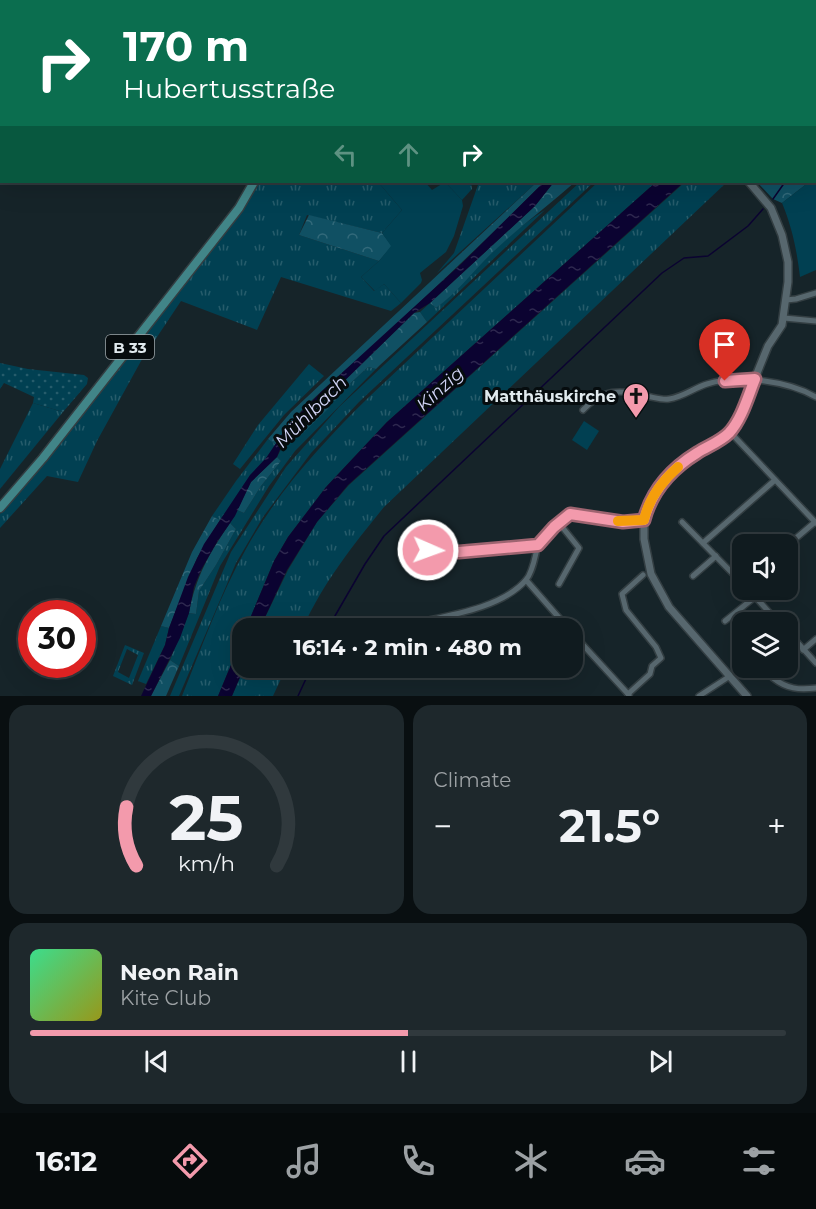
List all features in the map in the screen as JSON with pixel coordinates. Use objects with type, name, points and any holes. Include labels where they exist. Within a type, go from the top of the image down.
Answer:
[{"type":"main road","name":"B 33","points":[[0,508],[43,458],[239,208],[253,183]]},
{"type":"street","points":[[747,696],[669,607],[651,574],[644,539],[644,520],[651,499],[667,477],[683,462],[730,432],[738,420],[768,346],[782,325],[788,262],[782,235],[771,208],[750,183]]},
{"type":"street","points":[[786,300],[816,293]]},
{"type":"street","points":[[784,318],[816,321]]},
{"type":"street","points":[[583,410],[590,402],[605,393],[622,390],[667,400],[712,383],[755,379],[801,389],[816,397]]},
{"type":"street","points":[[730,432],[815,522],[798,536]]},
{"type":"street","points":[[703,543],[775,480]]},
{"type":"street","points":[[437,618],[472,610],[500,599],[526,580],[538,545],[570,514],[623,522],[644,520]]},
{"type":"street","points":[[682,522],[732,573]]},
{"type":"street","points":[[559,523],[579,548],[559,584]]},
{"type":"street","points":[[428,550],[459,552],[538,545]]},
{"type":"street","points":[[693,576],[716,556]]},
{"type":"street","points":[[583,645],[629,695],[650,674],[652,666],[661,658],[656,647],[626,610],[622,594],[643,575]]},
{"type":"street","points":[[526,580],[559,618]]},
{"type":"street","points":[[725,621],[751,600]]},
{"type":"street","points":[[758,600],[769,612]]},
{"type":"street","points":[[803,650],[816,639]]},
{"type":"street","points":[[798,644],[816,663]]},
{"type":"street","points":[[700,696],[730,676]]},
{"type":"street","points":[[773,678],[784,687],[802,690],[816,688]]},
{"type":"green space","points":[[256,183],[379,183],[402,210],[382,233],[307,215],[299,235],[379,261],[361,277],[374,291],[384,284],[401,303],[391,311],[281,277],[257,330],[181,301],[141,361],[97,441],[78,482],[47,476],[0,528],[0,514],[235,218]]},
{"type":"green space","points":[[379,183],[426,183],[432,190],[446,183],[462,200],[463,206],[454,236],[446,252],[420,273],[421,283],[401,303],[384,284],[375,291],[361,277],[379,261],[391,246],[382,233],[402,210]]},
{"type":"green space","points":[[446,183],[471,183],[472,189],[462,200]]},
{"type":"green space","points":[[479,183],[536,183],[437,273],[454,253]]},
{"type":"green space","points":[[536,183],[543,183],[435,288],[304,408],[276,445],[268,439],[291,412]]},
{"type":"green space","points":[[553,183],[574,183],[503,243],[444,302],[436,308],[430,303],[535,206]]},
{"type":"green space","points":[[579,183],[593,183],[359,402],[311,453],[263,517],[236,563],[179,696],[170,696],[231,552],[286,467],[339,407]]},
{"type":"green space","points":[[597,183],[655,183],[387,422],[326,487],[288,537],[274,561],[250,618],[232,618],[232,662],[218,696],[182,696],[228,584],[259,528],[287,487],[335,431]]},
{"type":"green space","points":[[684,183],[726,183],[384,507],[329,580],[308,618],[265,618],[288,570],[317,522],[349,485]]},
{"type":"green space","points":[[758,183],[808,183],[782,203],[773,199]]},
{"type":"green space","points":[[808,183],[816,183],[816,270],[800,277],[794,239],[782,203]]},
{"type":"green space","points":[[545,210],[427,322],[420,312],[430,303],[436,308],[440,305],[504,242]]},
{"type":"green space","points":[[309,215],[382,233],[392,246],[379,261],[299,235]]},
{"type":"green space","points":[[420,312],[427,322],[376,369],[368,367],[340,393],[331,394],[414,313]]},
{"type":"green space","points":[[0,363],[28,369],[84,375],[88,378],[87,384],[63,412],[33,403],[34,397],[4,383],[0,389]]},
{"type":"green space","points":[[309,364],[324,376],[284,415],[240,469],[233,464],[258,425]]},
{"type":"green space","points":[[368,367],[376,369],[295,451],[269,486],[220,566],[179,666],[170,660],[189,613],[196,614],[199,591],[236,529],[230,523],[237,510],[244,513],[261,486],[281,461],[277,457],[285,442],[329,408],[324,400],[331,394],[340,393]]},
{"type":"green space","points":[[324,400],[329,408],[301,435],[291,437],[294,431]]},
{"type":"green space","points":[[33,403],[63,412],[0,489],[0,469]]},
{"type":"green space","points":[[584,421],[599,431],[587,450],[572,440]]},
{"type":"green space","points":[[268,439],[276,445],[220,520],[212,516],[236,481]]},
{"type":"green space","points":[[277,457],[281,461],[261,486],[244,513],[237,510],[251,482]]},
{"type":"green space","points":[[212,516],[220,520],[197,558],[169,628],[161,626],[192,552]]},
{"type":"green space","points":[[230,523],[236,529],[199,591],[196,614],[189,613],[195,588],[204,566]]},
{"type":"green space","points":[[161,626],[169,628],[165,645],[146,684],[138,681]]},
{"type":"green space","points":[[125,645],[144,653],[132,685],[113,676]],"holes":[[[127,649],[138,655],[129,678],[118,672]]]},
{"type":"green space","points":[[170,660],[179,666],[166,696],[151,696]]},
{"type":"green space","points":[[240,678],[281,678],[273,696],[232,696]]},
{"type":"water","name":"Mühlbach","points":[[543,183],[553,183],[535,206],[430,303],[414,313],[294,430],[281,447],[277,457],[251,482],[235,516],[201,570],[180,638],[151,696],[141,696],[165,645],[188,577],[204,544],[250,475],[266,458],[287,427],[321,392],[461,264]]},
{"type":"water","name":"Kinzig","points":[[655,183],[683,183],[348,485],[317,522],[287,570],[265,618],[250,618],[274,561],[288,537],[326,487],[387,422]]},
{"type":"water","points":[[232,662],[232,678],[240,678],[232,696],[218,696]]},
{"type":"waterway","points":[[773,199],[784,183]]},
{"type":"waterway","points":[[334,618],[384,536],[662,273],[684,258],[708,256],[748,226],[763,209]]},
{"type":"waterway","points":[[298,696],[306,678]]},
{"type":"slow traffic","points":[[618,521],[644,520],[647,506],[657,489],[678,467]]},
{"type":"place","name":"Matthäuskirche","points":[[636,419]]},
{"type":"route","points":[[428,550],[459,552],[538,545],[570,514],[623,522],[644,520],[647,506],[667,477],[683,462],[722,439],[738,420],[755,379],[725,381]]}]
